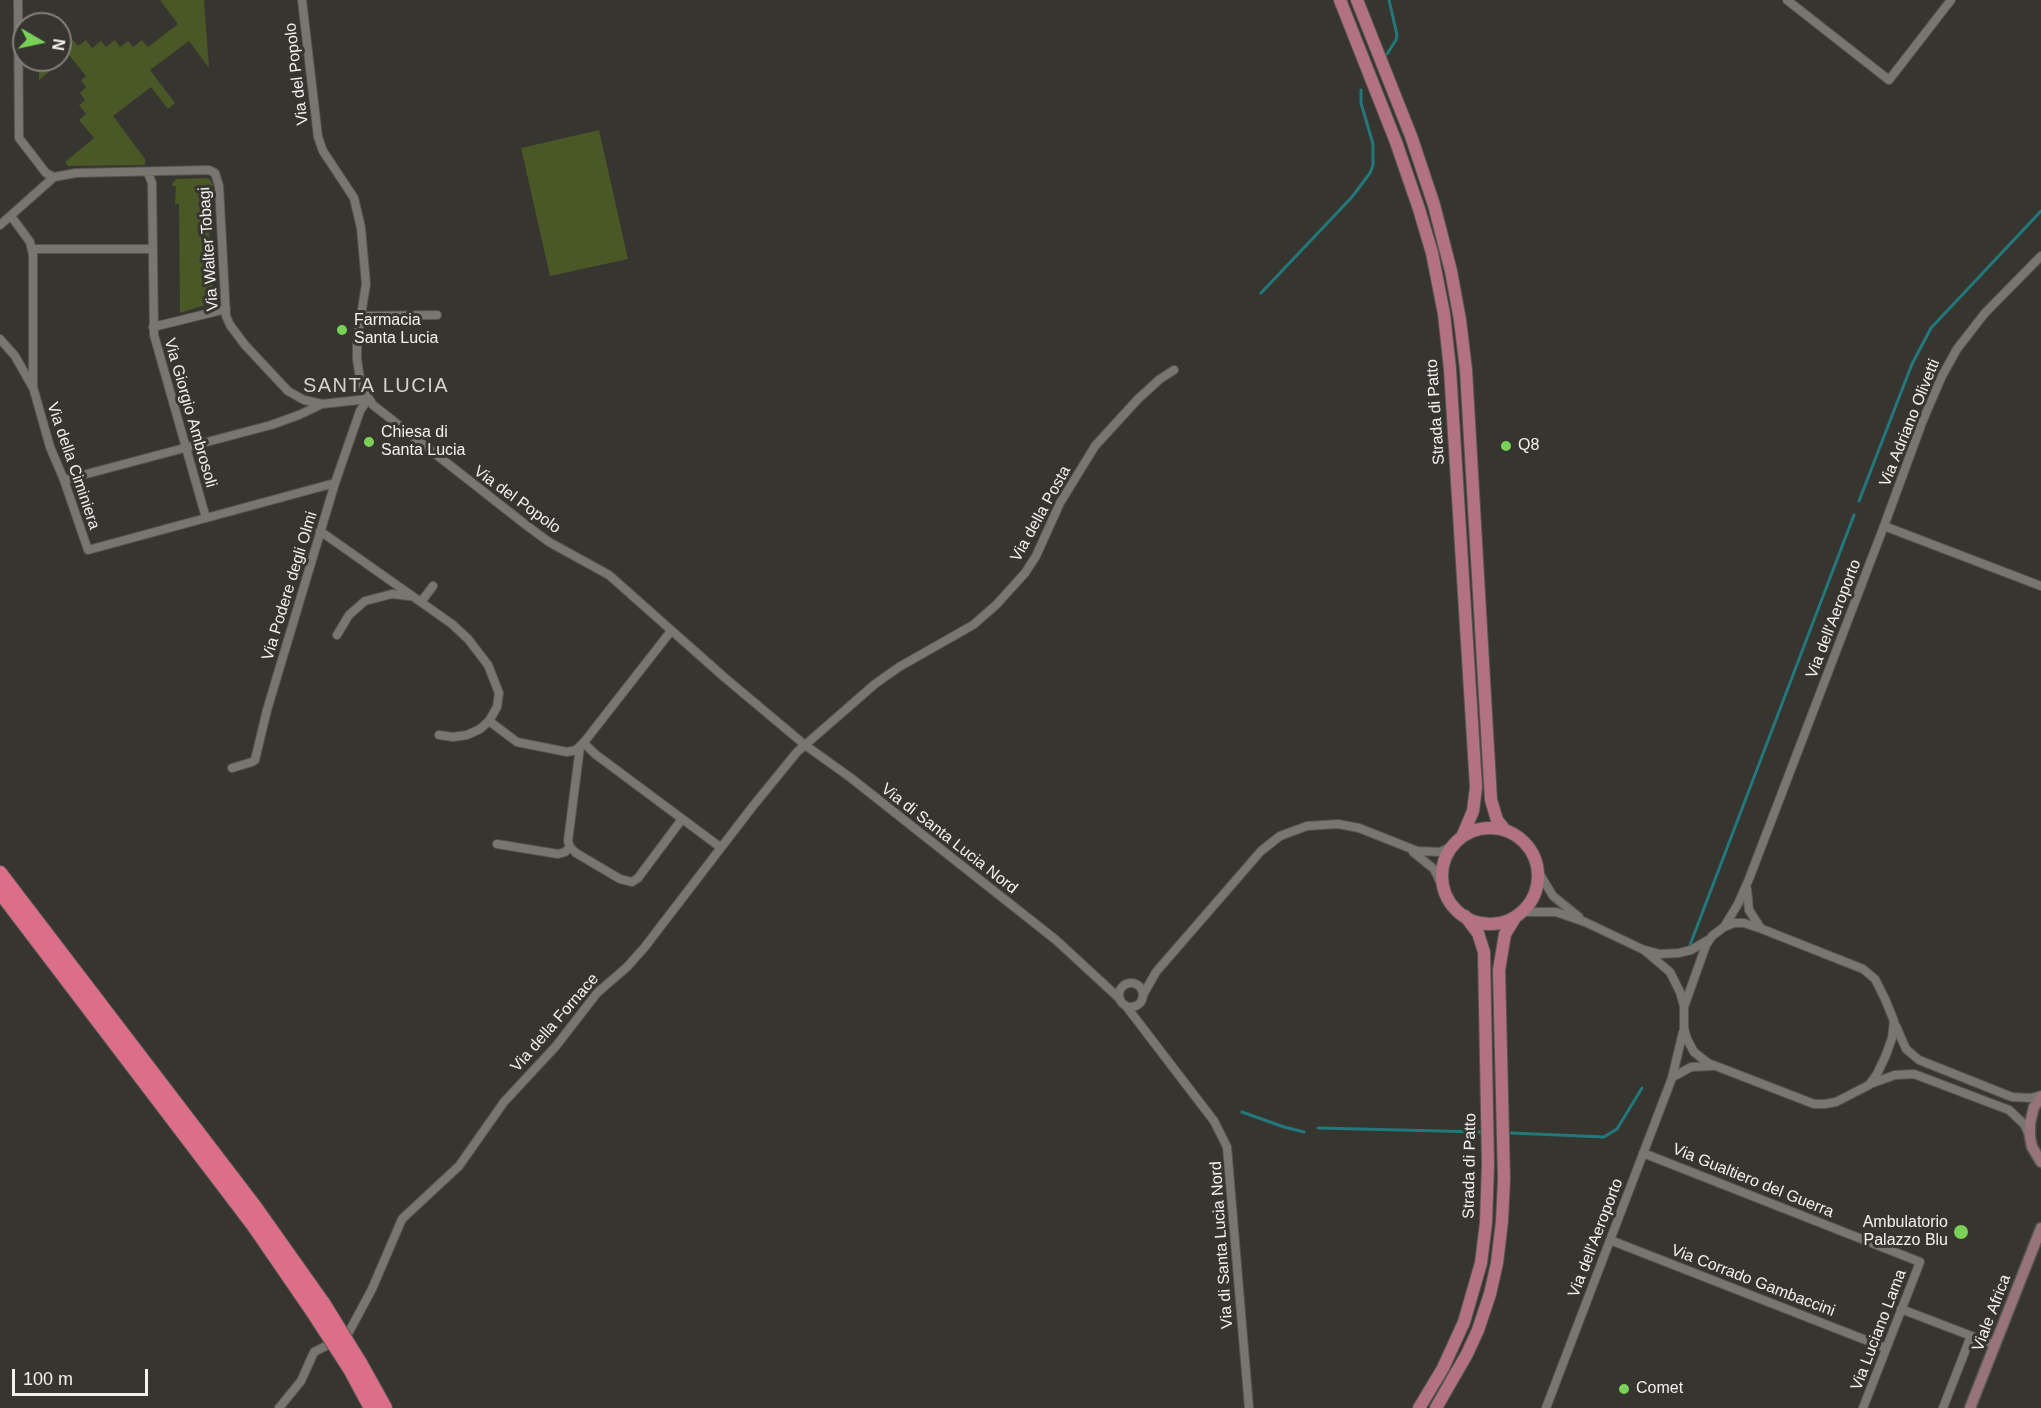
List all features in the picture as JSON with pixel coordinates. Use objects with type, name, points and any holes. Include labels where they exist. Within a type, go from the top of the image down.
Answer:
[{"type":"highway","points":[[0,873],[255,1207],[355,1366],[385,1408]]},
{"type":"highway","points":[[0,892],[317,1306]]},
{"type":"highway","points":[[355,1366],[371,1408]]},
{"type":"main road","name":"Strada di Patto","points":[[1340,0],[1396,142],[1419,209],[1432,253],[1444,314],[1450,369],[1476,787],[1473,811],[1458,841]]},
{"type":"main road","name":"Strada di Patto","points":[[1357,0],[1411,136],[1434,205],[1451,271],[1460,320],[1467,381],[1491,800],[1497,820],[1505,830]]},
{"type":"main road","points":[[1479,829],[1505,830],[1516,835],[1532,853],[1538,871],[1534,893],[1519,914],[1505,921],[1494,923],[1476,921],[1465,916],[1453,906],[1446,892],[1443,878],[1444,864],[1458,841],[1479,829]]},
{"type":"main road","name":"Strada di Patto","points":[[1436,1408],[1478,1330],[1497,1263],[1502,1231],[1504,1179],[1499,970],[1505,934],[1519,914]]},
{"type":"main road","name":"Strada di Patto","points":[[1419,1408],[1443,1368],[1464,1322],[1479,1273],[1486,1223],[1488,1164],[1484,952],[1478,933],[1465,916]]},
{"type":"street","points":[[0,225],[54,177],[46,173],[19,138],[18,0]]},
{"type":"street","name":"Via del Popolo","points":[[302,0],[318,137],[323,151],[354,198],[361,228],[366,275],[357,341],[357,359],[361,386],[368,399],[385,417],[549,542],[609,575],[670,631],[805,745]]},
{"type":"street","points":[[1787,0],[1889,80],[1951,0]]},
{"type":"street","name":"Via Walter Tobagi","points":[[54,177],[76,173],[209,170],[217,175],[226,309],[230,325],[282,386],[304,400],[322,404]]},
{"type":"street","name":"Via Giorgio Ambrosoli","points":[[148,173],[152,183],[153,327],[206,518]]},
{"type":"street","name":"Via della Ciminiera","points":[[11,216],[32,249],[34,269],[33,387],[50,447],[88,550],[206,518]]},
{"type":"street","points":[[32,249],[153,249]]},
{"type":"street","name":"Via Adriano Olivetti","points":[[1884,526],[1923,420],[1953,356],[1985,313],[2041,256]]},
{"type":"street","points":[[153,327],[226,309]]},
{"type":"street","points":[[362,316],[437,315]]},
{"type":"street","points":[[0,339],[15,356],[33,387]]},
{"type":"street","name":"Via della Posta","points":[[805,745],[874,684],[899,667],[973,626],[996,605],[1036,556],[1060,503],[1095,446],[1138,399],[1174,370]]},
{"type":"street","points":[[64,480],[271,425],[322,404],[368,399]]},
{"type":"street","name":"Via Podere degli Olmi","points":[[232,768],[255,760],[267,710],[335,483],[360,411],[368,399]]},
{"type":"street","points":[[206,518],[335,483]]},
{"type":"street","points":[[1884,526],[2041,586]]},
{"type":"street","name":"Via dell'Aeroporto","points":[[1724,927],[1749,879],[1884,526]]},
{"type":"street","points":[[320,531],[459,630],[488,664],[500,693],[497,707],[489,722],[468,735],[453,737],[439,735]]},
{"type":"street","points":[[421,602],[433,586]]},
{"type":"street","points":[[337,635],[349,615],[365,601],[392,594],[413,597]]},
{"type":"street","points":[[489,722],[517,742],[567,752],[573,751],[582,745],[670,631]]},
{"type":"street","points":[[582,745],[720,847]]},
{"type":"street","points":[[582,745],[569,835],[570,847],[576,853],[620,879],[632,882],[638,878],[682,819]]},
{"type":"street","name":"Via della Fornace","points":[[349,1332],[372,1289],[402,1219],[459,1166],[504,1102],[556,1046],[597,993],[627,967],[644,948],[720,847],[805,745]]},
{"type":"street","name":"Via di Santa Lucia Nord","points":[[805,745],[851,778],[1056,940],[1102,981],[1123,1003],[1214,1121],[1227,1147],[1249,1408]]},
{"type":"street","points":[[1143,995],[1156,972],[1261,851],[1280,836],[1308,826],[1338,824],[1359,828],[1417,852],[1440,852],[1458,841]]},
{"type":"street","points":[[497,844],[558,854],[570,847]]},
{"type":"street","points":[[1406,848],[1421,857],[1434,869],[1446,892]]},
{"type":"street","points":[[1538,871],[1553,896],[1585,922]]},
{"type":"street","name":"Via dell'Aeroporto","points":[[1749,879],[1747,904],[1752,916],[1762,929]]},
{"type":"street","points":[[1519,914],[1556,912],[1585,922],[1644,950],[1670,972],[1680,992],[1684,1007],[1684,1028],[1687,1039],[1694,1052],[1702,1060],[1814,1104],[1836,1102],[1895,1075],[1914,1074],[2009,1110],[2024,1124],[2032,1148],[2041,1162]]},
{"type":"street","points":[[1644,950],[1667,954],[1685,952],[1699,946],[1724,927],[1739,923],[1762,929],[1870,973],[1881,988],[1903,1043],[1919,1060],[2004,1095],[2024,1099],[2041,1096]]},
{"type":"street","points":[[1684,1007],[1706,945],[1712,936]]},
{"type":"street","points":[[1102,981],[1113,986],[1131,984],[1146,979],[1156,972]]},
{"type":"street","points":[[1131,984],[1142,989],[1142,1001],[1136,1006],[1123,1003],[1120,991],[1131,984]]},
{"type":"street","points":[[1869,1085],[1886,1055],[1892,1038],[1894,1021]]},
{"type":"street","name":"Via dell'Aeroporto","points":[[1545,1408],[1672,1078],[1684,1028]]},
{"type":"street","points":[[1672,1078],[1691,1067],[1718,1067]]},
{"type":"street","points":[[2030,1137],[2032,1113],[2041,1096]]},
{"type":"street","name":"Via Gualtiero del Guerra","points":[[1643,1153],[1920,1262]]},
{"type":"street","name":"Viale Africa","points":[[1970,1408],[2041,1228]]},
{"type":"street","name":"Via Corrado Gambaccini","points":[[1610,1240],[1886,1348]]},
{"type":"street","name":"Via Luciano Lama","points":[[1863,1408],[1920,1262]]},
{"type":"street","points":[[1901,1309],[1995,1345]]},
{"type":"street","points":[[1943,1408],[1971,1336]]},
{"type":"street","points":[[279,1408],[301,1381],[314,1352],[326,1346]]},
{"type":"green space","points":[[160,0],[204,0],[209,68],[189,41],[150,70],[175,103],[168,109],[151,87],[113,116],[145,159],[145,165],[68,166],[65,162],[94,138],[79,120],[86,114],[79,105],[85,100],[80,93],[86,87],[81,80],[86,76],[72,59],[72,41],[78,46],[86,40],[92,48],[101,41],[106,47],[115,40],[120,47],[128,41],[133,47],[142,40],[148,47],[178,24]]},
{"type":"green space","points":[[39,72],[49,72],[39,80]]},
{"type":"green space","points":[[599,130],[628,259],[550,276],[521,148]]},
{"type":"green space","points":[[176,179],[210,179],[213,185],[206,188],[213,291],[218,291],[218,301],[180,313],[179,204],[175,204],[176,186],[172,186]]},
{"type":"waterway","points":[[1387,54],[1397,35],[1389,0]]},
{"type":"waterway","points":[[1261,293],[1352,197],[1370,173],[1373,165],[1373,144],[1361,103],[1361,90]]},
{"type":"waterway","points":[[1859,501],[1912,364],[1931,328],[2041,211]]},
{"type":"waterway","points":[[1690,945],[1854,515]]},
{"type":"waterway","points":[[1511,1133],[1604,1137],[1617,1129],[1642,1088]]},
{"type":"waterway","points":[[1242,1112],[1304,1132]]},
{"type":"waterway","points":[[1318,1128],[1481,1132]]},
{"type":"place","name":"Farmacia Santa Lucia","points":[[342,330]]},
{"type":"place","name":"Chiesa di Santa Lucia","points":[[369,442]]},
{"type":"place","name":"Q8","points":[[1506,446]]},
{"type":"place","name":"Ambulatorio Palazzo Blu","points":[[1961,1232]]},
{"type":"place","name":"Comet","points":[[1624,1389]]},
{"type":"district","name":"SANTA LUCIA","points":[[376,386]]}]
